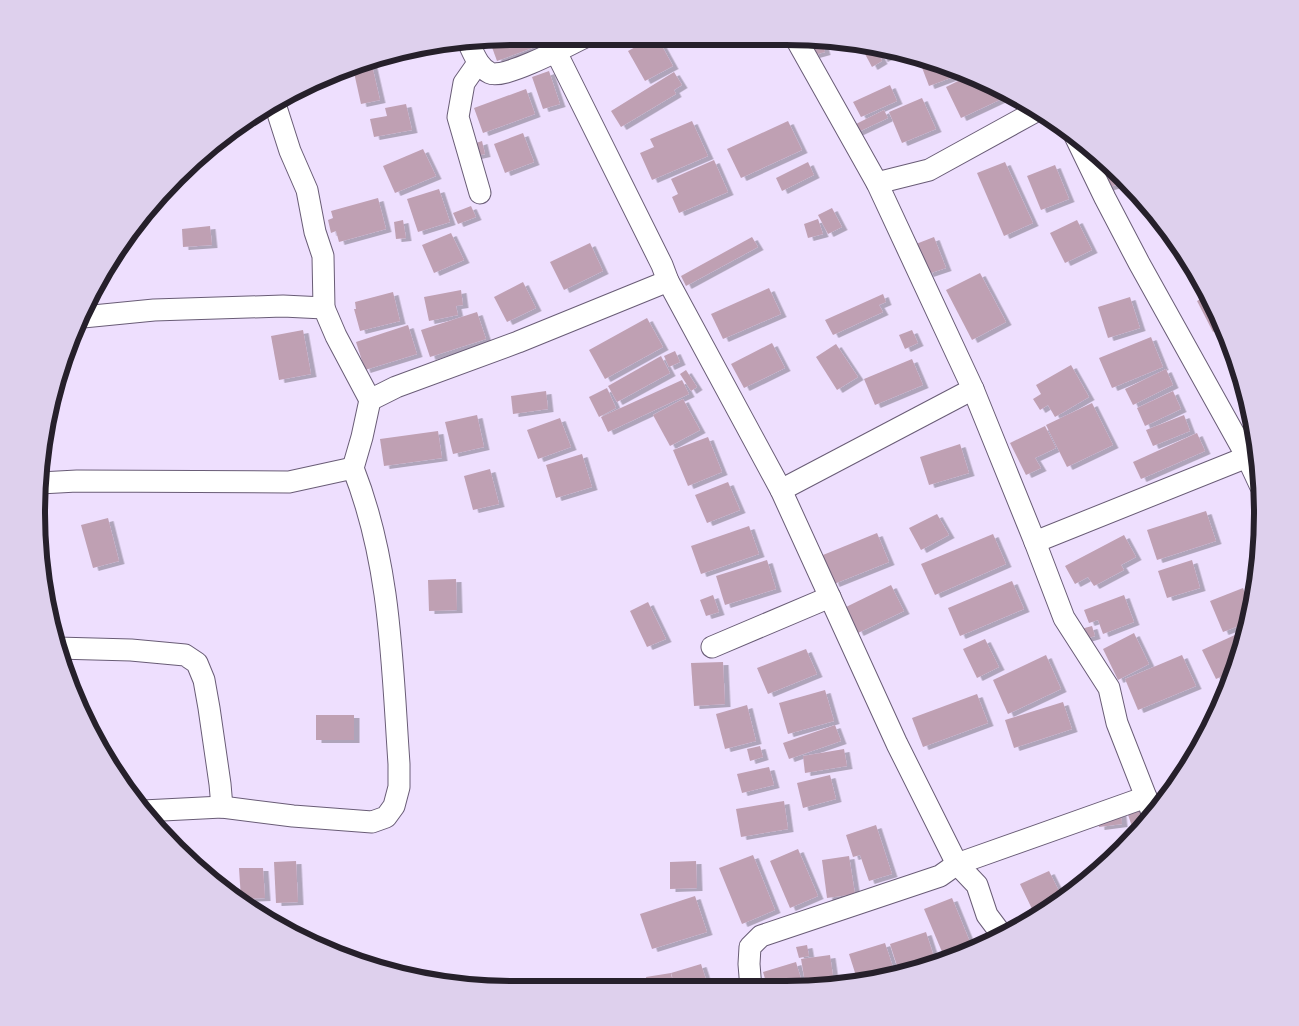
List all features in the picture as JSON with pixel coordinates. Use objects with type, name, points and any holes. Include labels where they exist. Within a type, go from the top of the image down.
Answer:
[{"type":"street","points":[[470,47],[478,63],[491,74],[504,74],[570,45]]},
{"type":"street","points":[[750,981],[750,947],[761,936],[940,876],[957,864],[1150,806],[1117,723],[1109,688],[1064,618],[1036,542],[973,389],[877,183],[799,45]]},
{"type":"street","points":[[556,52],[668,281],[781,490],[897,744],[957,864],[977,885],[987,915],[998,930]]},
{"type":"street","points":[[478,63],[464,83],[458,117],[480,193]]},
{"type":"street","points":[[152,811],[222,807],[293,816],[372,822],[386,817],[394,806],[399,787],[387,601],[373,527],[353,468],[370,400],[336,336],[324,308],[323,256],[307,190],[290,151],[277,109]]},
{"type":"street","points":[[877,183],[930,170],[1030,114]]},
{"type":"street","points":[[1083,151],[1135,255],[1251,465]]},
{"type":"street","points":[[370,400],[396,387],[518,342],[668,281]]},
{"type":"street","points":[[89,316],[154,310],[283,306],[324,308]]},
{"type":"street","points":[[781,490],[973,389]]},
{"type":"street","points":[[1036,542],[1248,457]]},
{"type":"street","points":[[46,483],[77,481],[289,482],[353,468]]},
{"type":"street","points":[[712,647],[830,597]]},
{"type":"street","points":[[65,648],[185,655],[197,664],[204,680],[209,708],[222,807]]},
{"type":"building","points":[[531,45],[532,48],[497,61],[491,46]]},
{"type":"building","points":[[639,45],[661,45],[673,66],[645,81],[628,51]]},
{"type":"building","points":[[810,46],[824,47],[825,52],[814,55]]},
{"type":"building","points":[[868,53],[879,54],[882,61],[872,67],[865,54]]},
{"type":"building","points":[[921,65],[954,77],[929,86]]},
{"type":"building","points":[[372,67],[380,100],[361,104],[354,73]]},
{"type":"building","points":[[549,71],[560,104],[543,109],[532,77]]},
{"type":"building","points":[[674,72],[682,85],[674,90],[676,94],[621,127],[611,111]]},
{"type":"building","points":[[961,79],[1003,98],[961,118],[946,87]]},
{"type":"building","points":[[890,85],[897,101],[861,117],[853,102]]},
{"type":"building","points":[[526,89],[535,114],[483,133],[474,108]]},
{"type":"building","points":[[922,98],[936,129],[902,143],[889,112]]},
{"type":"building","points":[[406,104],[412,130],[374,137],[370,119],[387,116],[385,108]]},
{"type":"building","points":[[884,110],[888,118],[854,134],[850,127]]},
{"type":"building","points":[[692,121],[708,156],[652,180],[640,153],[654,147],[650,139]]},
{"type":"building","points":[[788,121],[802,150],[741,178],[727,149]]},
{"type":"building","points":[[523,133],[534,162],[505,173],[494,144]]},
{"type":"building","points":[[482,141],[485,154],[476,156],[473,144]]},
{"type":"building","points":[[423,149],[436,176],[395,193],[383,166]]},
{"type":"building","points":[[714,160],[728,192],[679,213],[672,197],[678,194],[671,179]]},
{"type":"building","points":[[808,162],[814,175],[782,191],[776,178]]},
{"type":"building","points":[[1005,162],[1033,223],[1004,236],[977,173]]},
{"type":"building","points":[[1055,165],[1069,199],[1041,210],[1027,176]]},
{"type":"building","points":[[1107,173],[1119,184],[1103,189],[1099,175]]},
{"type":"building","points":[[439,189],[450,222],[418,232],[407,199]]},
{"type":"building","points":[[378,198],[386,229],[339,242],[336,231],[331,233],[328,220],[333,218],[331,211]]},
{"type":"building","points":[[471,206],[476,217],[458,224],[453,213]]},
{"type":"building","points":[[832,208],[842,227],[828,234],[818,215]]},
{"type":"building","points":[[818,219],[823,234],[808,238],[804,224]]},
{"type":"building","points":[[403,220],[406,238],[396,239],[394,222]]},
{"type":"building","points":[[1077,220],[1092,250],[1065,263],[1050,233]]},
{"type":"building","points":[[210,226],[212,245],[183,247],[182,229]]},
{"type":"building","points":[[451,233],[464,260],[434,273],[422,245]]},
{"type":"building","points":[[752,237],[758,247],[686,286],[681,276]]},
{"type":"building","points":[[934,237],[946,268],[928,274],[916,244]]},
{"type":"building","points":[[590,243],[603,271],[564,290],[550,262]]},
{"type":"building","points":[[980,273],[1006,322],[972,340],[946,290]]},
{"type":"building","points":[[523,282],[536,308],[507,322],[494,297]]},
{"type":"building","points":[[769,288],[781,314],[723,339],[711,314]]},
{"type":"building","points":[[461,290],[463,305],[456,306],[458,315],[429,321],[424,297]]},
{"type":"building","points":[[393,292],[400,321],[360,331],[354,309],[356,309],[355,302]]},
{"type":"building","points":[[883,294],[886,302],[879,305],[883,312],[833,335],[825,320]]},
{"type":"building","points":[[1130,297],[1140,328],[1108,338],[1098,307]]},
{"type":"building","points":[[1202,298],[1216,330],[1213,332],[1197,301]]},
{"type":"building","points":[[477,312],[486,339],[430,357],[421,330]]},
{"type":"building","points":[[647,318],[663,347],[605,379],[589,350]]},
{"type":"building","points":[[408,325],[417,354],[365,370],[356,342]]},
{"type":"building","points":[[303,330],[311,374],[279,380],[271,336]]},
{"type":"building","points":[[912,330],[918,343],[905,349],[899,335]]},
{"type":"building","points":[[1151,337],[1163,367],[1112,388],[1099,358]]},
{"type":"building","points":[[772,343],[785,368],[744,388],[731,364]]},
{"type":"building","points":[[836,344],[858,377],[837,390],[816,357]]},
{"type":"building","points":[[675,351],[680,362],[669,367],[664,356]]},
{"type":"building","points":[[661,356],[670,373],[617,402],[608,386]]},
{"type":"building","points":[[912,359],[923,385],[875,405],[864,379]]},
{"type":"building","points":[[1071,365],[1089,397],[1055,417],[1048,405],[1040,410],[1033,399],[1041,394],[1036,385]]},
{"type":"building","points":[[1166,369],[1173,385],[1133,405],[1125,389]]},
{"type":"building","points":[[686,370],[697,387],[691,391],[680,374]]},
{"type":"building","points":[[682,380],[689,394],[608,432],[601,417]]},
{"type":"building","points":[[607,388],[616,408],[599,417],[589,397]]},
{"type":"building","points":[[546,391],[548,409],[513,414],[511,396]]},
{"type":"building","points":[[1173,391],[1181,409],[1145,426],[1137,408]]},
{"type":"building","points":[[683,399],[700,430],[670,446],[653,415]]},
{"type":"building","points":[[1092,403],[1113,445],[1067,467],[1046,425]]},
{"type":"building","points":[[477,415],[484,447],[453,454],[445,422]]},
{"type":"building","points":[[1184,415],[1190,431],[1153,446],[1146,430]]},
{"type":"building","points":[[560,418],[571,447],[538,459],[527,430]]},
{"type":"building","points":[[1045,426],[1056,448],[1035,458],[1041,468],[1026,475],[1010,443]]},
{"type":"building","points":[[438,431],[442,458],[384,466],[380,439]]},
{"type":"building","points":[[1197,433],[1205,451],[1141,479],[1133,462]]},
{"type":"building","points":[[708,437],[722,472],[688,486],[673,450]]},
{"type":"building","points":[[960,444],[969,473],[929,485],[920,457]]},
{"type":"building","points":[[582,454],[592,487],[556,498],[546,465]]},
{"type":"building","points":[[490,469],[499,504],[473,510],[464,476]]},
{"type":"building","points":[[728,482],[740,510],[707,523],[695,495]]},
{"type":"building","points":[[1206,511],[1216,541],[1157,560],[1147,530]]},
{"type":"building","points":[[937,514],[949,535],[921,550],[909,528]]},
{"type":"building","points":[[108,518],[119,561],[93,568],[81,525]]},
{"type":"building","points":[[749,526],[759,554],[701,574],[691,546]]},
{"type":"building","points":[[877,533],[889,562],[834,584],[823,555]]},
{"type":"building","points":[[993,534],[1006,564],[935,595],[921,564]]},
{"type":"building","points":[[1124,535],[1136,557],[1121,565],[1124,570],[1094,586],[1088,577],[1075,584],[1065,566]]},
{"type":"building","points":[[767,560],[776,589],[725,605],[716,576]]},
{"type":"building","points":[[1192,560],[1200,588],[1167,598],[1158,571]]},
{"type":"building","points":[[456,579],[457,610],[429,611],[428,580]]},
{"type":"building","points":[[1012,581],[1024,609],[960,636],[948,608]]},
{"type":"building","points":[[891,585],[904,611],[858,633],[846,607]]},
{"type":"building","points":[[1243,588],[1246,596],[1240,625],[1223,632],[1210,601]]},
{"type":"building","points":[[713,595],[719,612],[706,616],[700,600]]},
{"type":"building","points":[[1124,595],[1134,622],[1103,634],[1098,620],[1089,623],[1084,610]]},
{"type":"building","points":[[648,602],[666,639],[647,647],[630,611]]},
{"type":"building","points":[[1092,626],[1095,636],[1085,639],[1081,629]]},
{"type":"building","points":[[1134,633],[1149,664],[1118,680],[1103,649]]},
{"type":"building","points":[[1238,634],[1224,675],[1216,679],[1202,650]]},
{"type":"building","points":[[985,639],[999,667],[977,678],[963,649]]},
{"type":"building","points":[[806,649],[817,674],[768,694],[757,668]]},
{"type":"building","points":[[1046,655],[1061,689],[1008,714],[993,680]]},
{"type":"building","points":[[1182,655],[1196,686],[1138,710],[1125,679]]},
{"type":"building","points":[[723,662],[725,704],[694,706],[691,663]]},
{"type":"building","points":[[825,690],[834,721],[788,734],[779,703]]},
{"type":"building","points":[[977,694],[988,723],[923,747],[912,718]]},
{"type":"building","points":[[1063,702],[1072,729],[1014,748],[1005,720]]},
{"type":"building","points":[[747,705],[756,741],[725,749],[716,714]]},
{"type":"building","points":[[316,715],[354,715],[354,740],[316,740]]},
{"type":"building","points":[[835,725],[841,741],[789,759],[783,743]]},
{"type":"building","points":[[760,746],[763,757],[750,761],[747,749]]},
{"type":"building","points":[[844,749],[847,766],[805,773],[803,756]]},
{"type":"building","points":[[769,767],[774,785],[742,793],[737,774]]},
{"type":"building","points":[[830,775],[836,799],[803,808],[797,783]]},
{"type":"building","points":[[784,801],[788,829],[741,837],[736,809]]},
{"type":"building","points":[[1142,804],[1145,813],[1132,828],[1126,809]]},
{"type":"building","points":[[1121,813],[1122,824],[1099,827],[1098,816]]},
{"type":"building","points":[[876,825],[892,874],[869,881],[860,855],[853,857],[846,835]]},
{"type":"building","points":[[798,849],[818,896],[790,908],[770,861]]},
{"type":"building","points":[[753,855],[775,910],[742,924],[719,868]]},
{"type":"building","points":[[849,856],[855,894],[827,898],[822,860]]},
{"type":"building","points":[[296,861],[298,902],[276,903],[274,862]]},
{"type":"building","points":[[696,861],[697,888],[670,889],[670,862]]},
{"type":"building","points":[[239,868],[263,868],[265,898],[248,899],[241,893]]},
{"type":"building","points":[[1049,871],[1060,892],[1033,910],[1020,884]]},
{"type":"building","points":[[695,896],[707,932],[652,949],[640,914]]},
{"type":"building","points":[[952,898],[970,943],[943,953],[924,909]]},
{"type":"building","points":[[926,932],[934,957],[897,967],[890,944]]},
{"type":"building","points":[[885,943],[893,968],[856,976],[849,954]]},
{"type":"building","points":[[807,945],[809,956],[799,958],[796,947]]},
{"type":"building","points":[[830,955],[833,978],[805,980],[801,959]]},
{"type":"building","points":[[796,962],[801,981],[766,981],[763,972]]},
{"type":"building","points":[[701,964],[706,981],[674,981],[671,973]]},
{"type":"building","points":[[671,973],[672,981],[647,981],[646,977]]}]
